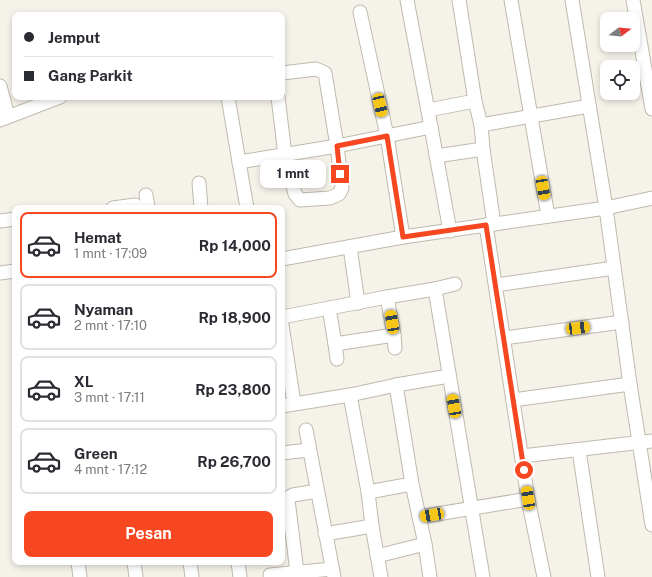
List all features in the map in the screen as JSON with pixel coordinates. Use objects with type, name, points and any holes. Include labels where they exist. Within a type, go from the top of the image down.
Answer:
[{"type":"street","points":[[407,0],[450,231]]},
{"type":"street","points":[[459,0],[475,101],[481,125],[496,285],[528,498],[544,577]]},
{"type":"street","points":[[511,0],[548,216]]},
{"type":"street","points":[[572,0],[606,208],[630,384],[646,441],[652,525]]},
{"type":"street","points":[[633,0],[652,109]]},
{"type":"street","points":[[360,12],[387,136],[403,237]]},
{"type":"street","points":[[278,100],[285,155],[295,194],[300,200],[330,198],[339,194],[342,188],[325,73],[316,69],[285,73]]},
{"type":"street","points":[[0,86],[4,118],[52,100]]},
{"type":"street","points":[[229,100],[246,205]]},
{"type":"street","points":[[428,110],[475,101]]},
{"type":"street","points":[[481,125],[590,106]]},
{"type":"street","points":[[239,162],[337,146],[431,127]]},
{"type":"street","points":[[436,156],[483,149]]},
{"type":"street","points":[[199,183],[201,205]]},
{"type":"street","points":[[285,258],[403,237],[606,208],[652,198]]},
{"type":"street","points":[[0,221],[12,219]]},
{"type":"street","points":[[350,247],[358,303]]},
{"type":"street","points":[[496,285],[614,268]]},
{"type":"street","points":[[0,273],[12,271]]},
{"type":"street","points":[[285,316],[455,284]]},
{"type":"street","points":[[435,289],[472,508],[482,577]]},
{"type":"street","points":[[335,344],[395,341],[387,297]]},
{"type":"street","points":[[329,308],[337,359]]},
{"type":"street","points":[[504,338],[622,322]]},
{"type":"street","points":[[285,366],[288,405],[449,376]]},
{"type":"street","points":[[513,400],[630,384]]},
{"type":"street","points":[[396,385],[412,484],[425,544],[430,577]]},
{"type":"street","points":[[350,395],[368,492],[381,577]]},
{"type":"street","points":[[270,575],[297,572],[333,573],[306,430]]},
{"type":"street","points":[[522,456],[646,441]]},
{"type":"street","points":[[285,454],[309,450]]},
{"type":"street","points":[[579,450],[598,577]]},
{"type":"street","points":[[368,492],[412,484]]},
{"type":"street","points":[[297,572],[288,500],[289,497],[293,495],[317,491]]},
{"type":"street","points":[[419,517],[528,498]]},
{"type":"street","points":[[325,534],[372,526]]},
{"type":"street","points":[[377,556],[425,544]]},
{"type":"street","points":[[78,565],[80,577]]},
{"type":"street","points":[[134,565],[136,577]]},
{"type":"street","points":[[190,565],[192,577]]},
{"type":"street","points":[[238,565],[240,577]]},
{"type":"route","points":[[340,174],[337,146],[387,136],[403,237],[486,225],[524,470]]}]
